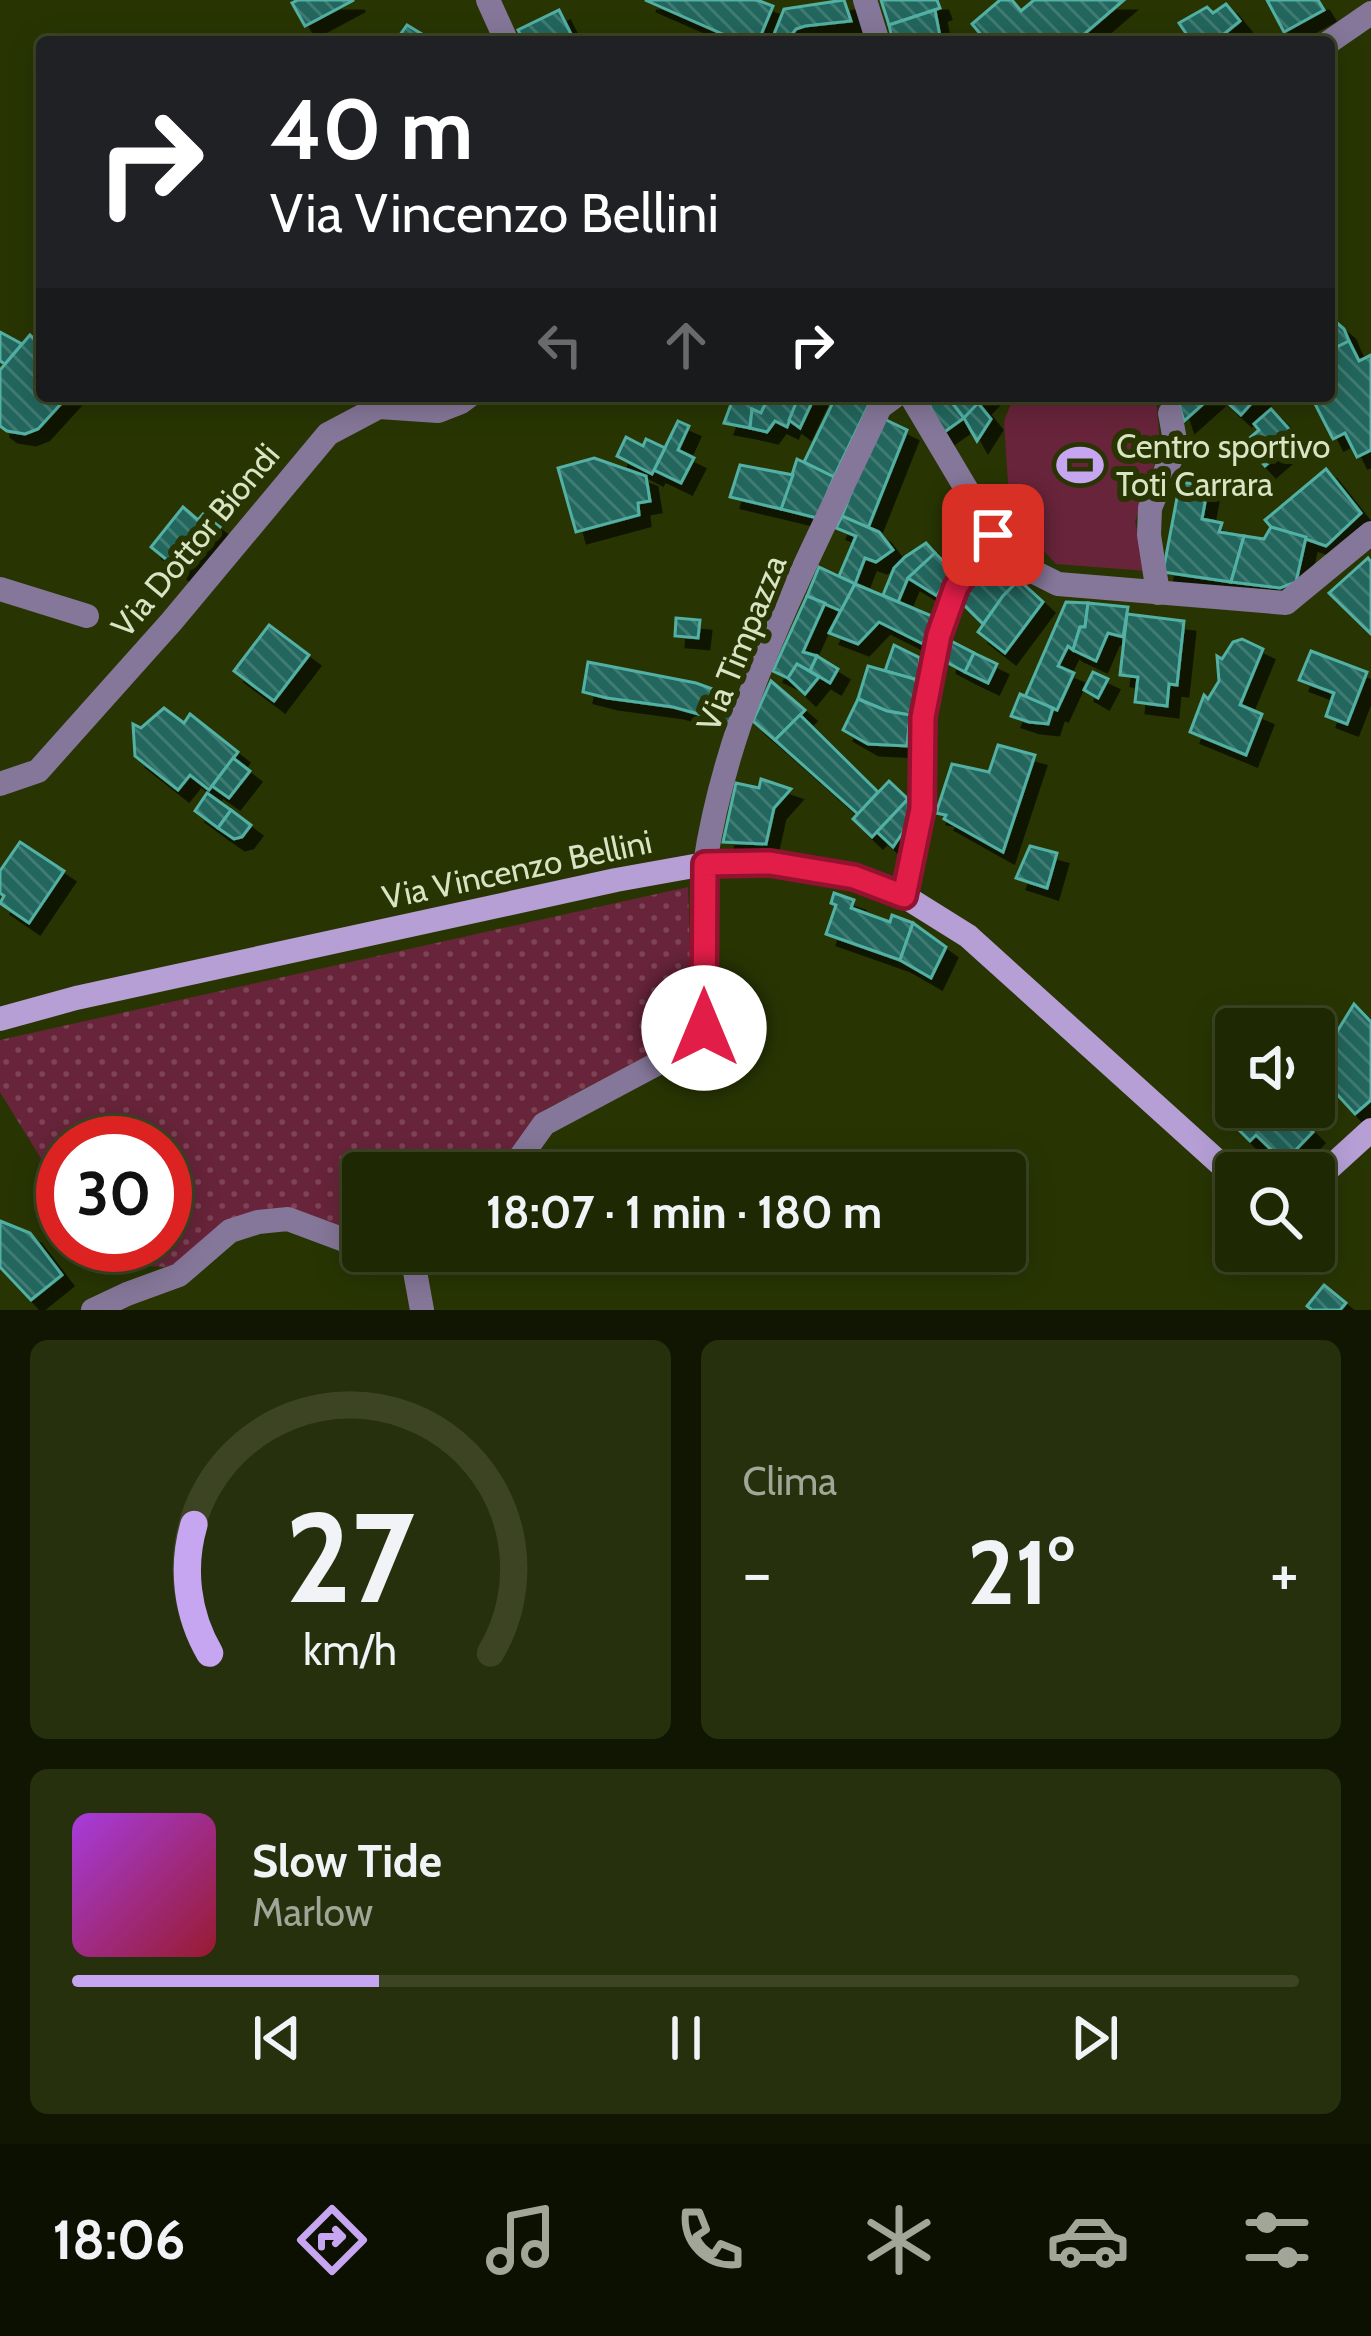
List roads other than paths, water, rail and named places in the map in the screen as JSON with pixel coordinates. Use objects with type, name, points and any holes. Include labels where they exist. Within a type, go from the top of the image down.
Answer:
[{"type":"street","points":[[488,0],[504,36]]},
{"type":"street","points":[[865,0],[876,36]]},
{"type":"street","points":[[1335,38],[1371,13]]},
{"type":"street","name":"Via Dottor Biondi","points":[[0,784],[38,771],[172,621],[328,434],[379,407],[438,411],[461,402]]},
{"type":"street","name":"Via Timpazza","points":[[524,1152],[544,1124],[682,1051],[704,1028],[705,864],[749,694],[887,402]]},
{"type":"street","points":[[915,404],[993,535],[1036,573],[1058,584],[1286,603],[1371,532]]},
{"type":"street","points":[[1158,593],[1150,508],[1176,446],[1170,413]]},
{"type":"street","points":[[904,896],[922,809],[923,717],[939,635],[956,587],[993,535]]},
{"type":"street","points":[[0,589],[87,616]]},
{"type":"street","name":"Via Vincenzo Bellini","points":[[0,1019],[76,998],[616,880],[705,864],[770,863],[854,877],[904,896],[968,936],[1215,1159]]},
{"type":"street","points":[[1335,1163],[1371,1130]]},
{"type":"street","points":[[93,1310],[179,1275],[230,1231],[258,1222],[288,1220],[342,1239]]},
{"type":"street","points":[[421,1272],[422,1310]]},
{"type":"place","name":"Centro sportivo Toti Carrara","points":[[1080,465]]}]
